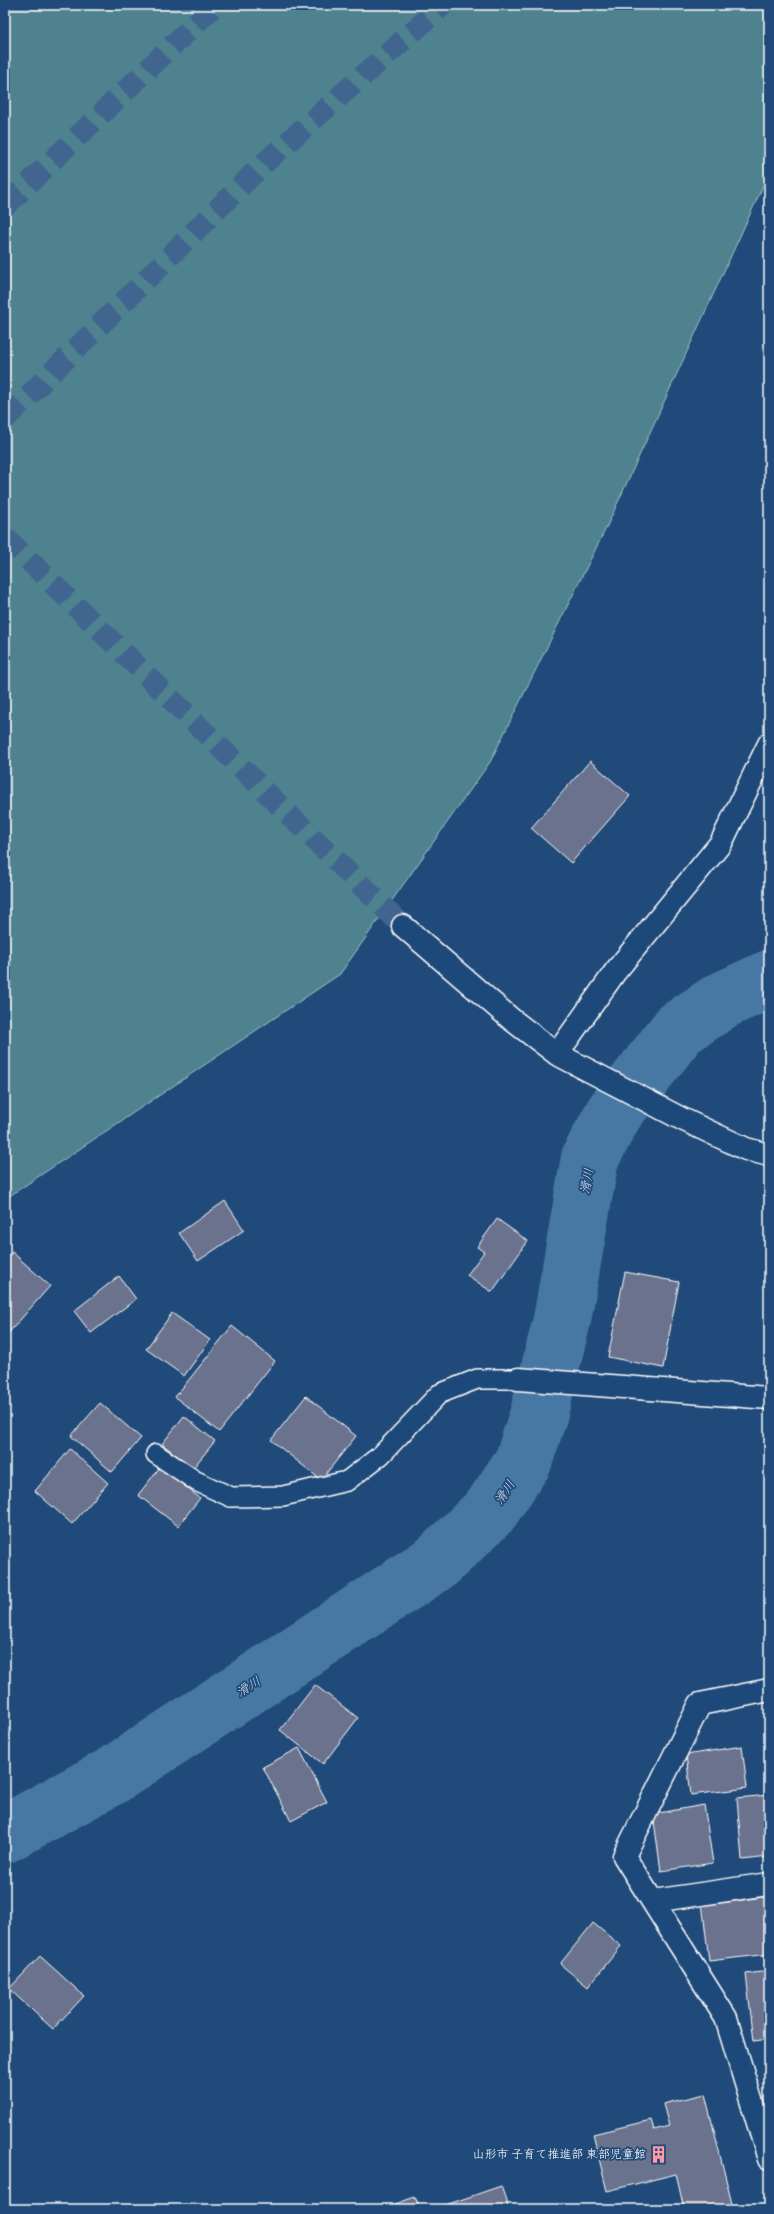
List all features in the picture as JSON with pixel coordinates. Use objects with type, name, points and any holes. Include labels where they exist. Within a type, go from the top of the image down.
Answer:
[{"type":"street","points":[[557,1054],[615,972],[721,843],[769,744]]},
{"type":"street","points":[[403,926],[511,1018],[557,1054],[682,1119],[746,1148],[769,1155]]},
{"type":"street","points":[[518,1378],[769,1398]]},
{"type":"street","points":[[769,1690],[700,1704],[624,1856],[726,2018],[769,2160]]},
{"type":"street","points":[[652,1901],[769,1884]]},
{"type":"lane","points":[[156,1454],[196,1481],[231,1497],[283,1496],[347,1481],[381,1455],[439,1394],[477,1379],[518,1378]]},
{"type":"green space","points":[[5,5],[769,5],[769,173],[607,526],[490,762],[340,974],[5,1199]]},
{"type":"building","points":[[590,761],[630,796],[571,863],[531,828]]},
{"type":"building","points":[[225,1201],[244,1230],[198,1261],[179,1233]]},
{"type":"building","points":[[497,1219],[528,1241],[492,1292],[467,1275],[484,1252],[477,1247]]},
{"type":"building","points":[[12,1252],[50,1286],[5,1337],[5,1261]]},
{"type":"building","points":[[625,1272],[679,1282],[663,1368],[608,1357]]},
{"type":"building","points":[[119,1276],[136,1299],[91,1333],[74,1311]]},
{"type":"building","points":[[172,1313],[210,1340],[184,1376],[146,1349]]},
{"type":"building","points":[[232,1326],[275,1361],[219,1432],[175,1397]]},
{"type":"building","points":[[306,1396],[356,1436],[321,1480],[271,1440]]},
{"type":"building","points":[[100,1403],[141,1438],[112,1472],[71,1436]]},
{"type":"building","points":[[184,1416],[215,1441],[193,1468],[162,1444]]},
{"type":"building","points":[[70,1449],[108,1483],[72,1524],[35,1491]]},
{"type":"building","points":[[160,1467],[200,1498],[178,1526],[138,1495]]},
{"type":"building","points":[[315,1685],[358,1718],[323,1764],[280,1730]]},
{"type":"building","points":[[742,1746],[747,1788],[691,1795],[686,1755]]},
{"type":"building","points":[[299,1748],[327,1802],[291,1821],[263,1767]]},
{"type":"building","points":[[769,1795],[769,1857],[742,1860],[737,1798]]},
{"type":"building","points":[[704,1805],[713,1863],[661,1871],[653,1814]]},
{"type":"building","points":[[769,1895],[769,1954],[709,1961],[702,1903]]},
{"type":"building","points":[[593,1923],[621,1946],[588,1987],[560,1964]]},
{"type":"building","points":[[40,1956],[84,1996],[53,2029],[9,1989]]},
{"type":"building","points":[[769,1971],[769,2039],[754,2041],[746,1974]]},
{"type":"building","name":"山形市 子育て推進部 東部児童館","points":[[705,2094],[733,2208],[684,2209],[676,2174],[607,2191],[593,2134],[651,2120],[654,2130],[669,2126],[663,2104]]},
{"type":"building","points":[[501,2186],[509,2209],[434,2209]]},
{"type":"building","points":[[415,2197],[420,2209],[381,2209]]},
{"type":"waterway","name":"滑川","points":[[5,1834],[112,1776],[437,1562],[491,1510],[523,1462],[539,1413],[562,1320],[590,1158],[614,1113],[679,1029],[721,1001],[769,979]]},
{"type":"tunnel","points":[[5,206],[215,5]]},
{"type":"tunnel","points":[[5,419],[262,165],[443,5]]},
{"type":"tunnel","points":[[5,537],[403,926]]},
{"type":"place","name":"山形市 子育て推進部 東部児童館","points":[[659,2154]]}]
